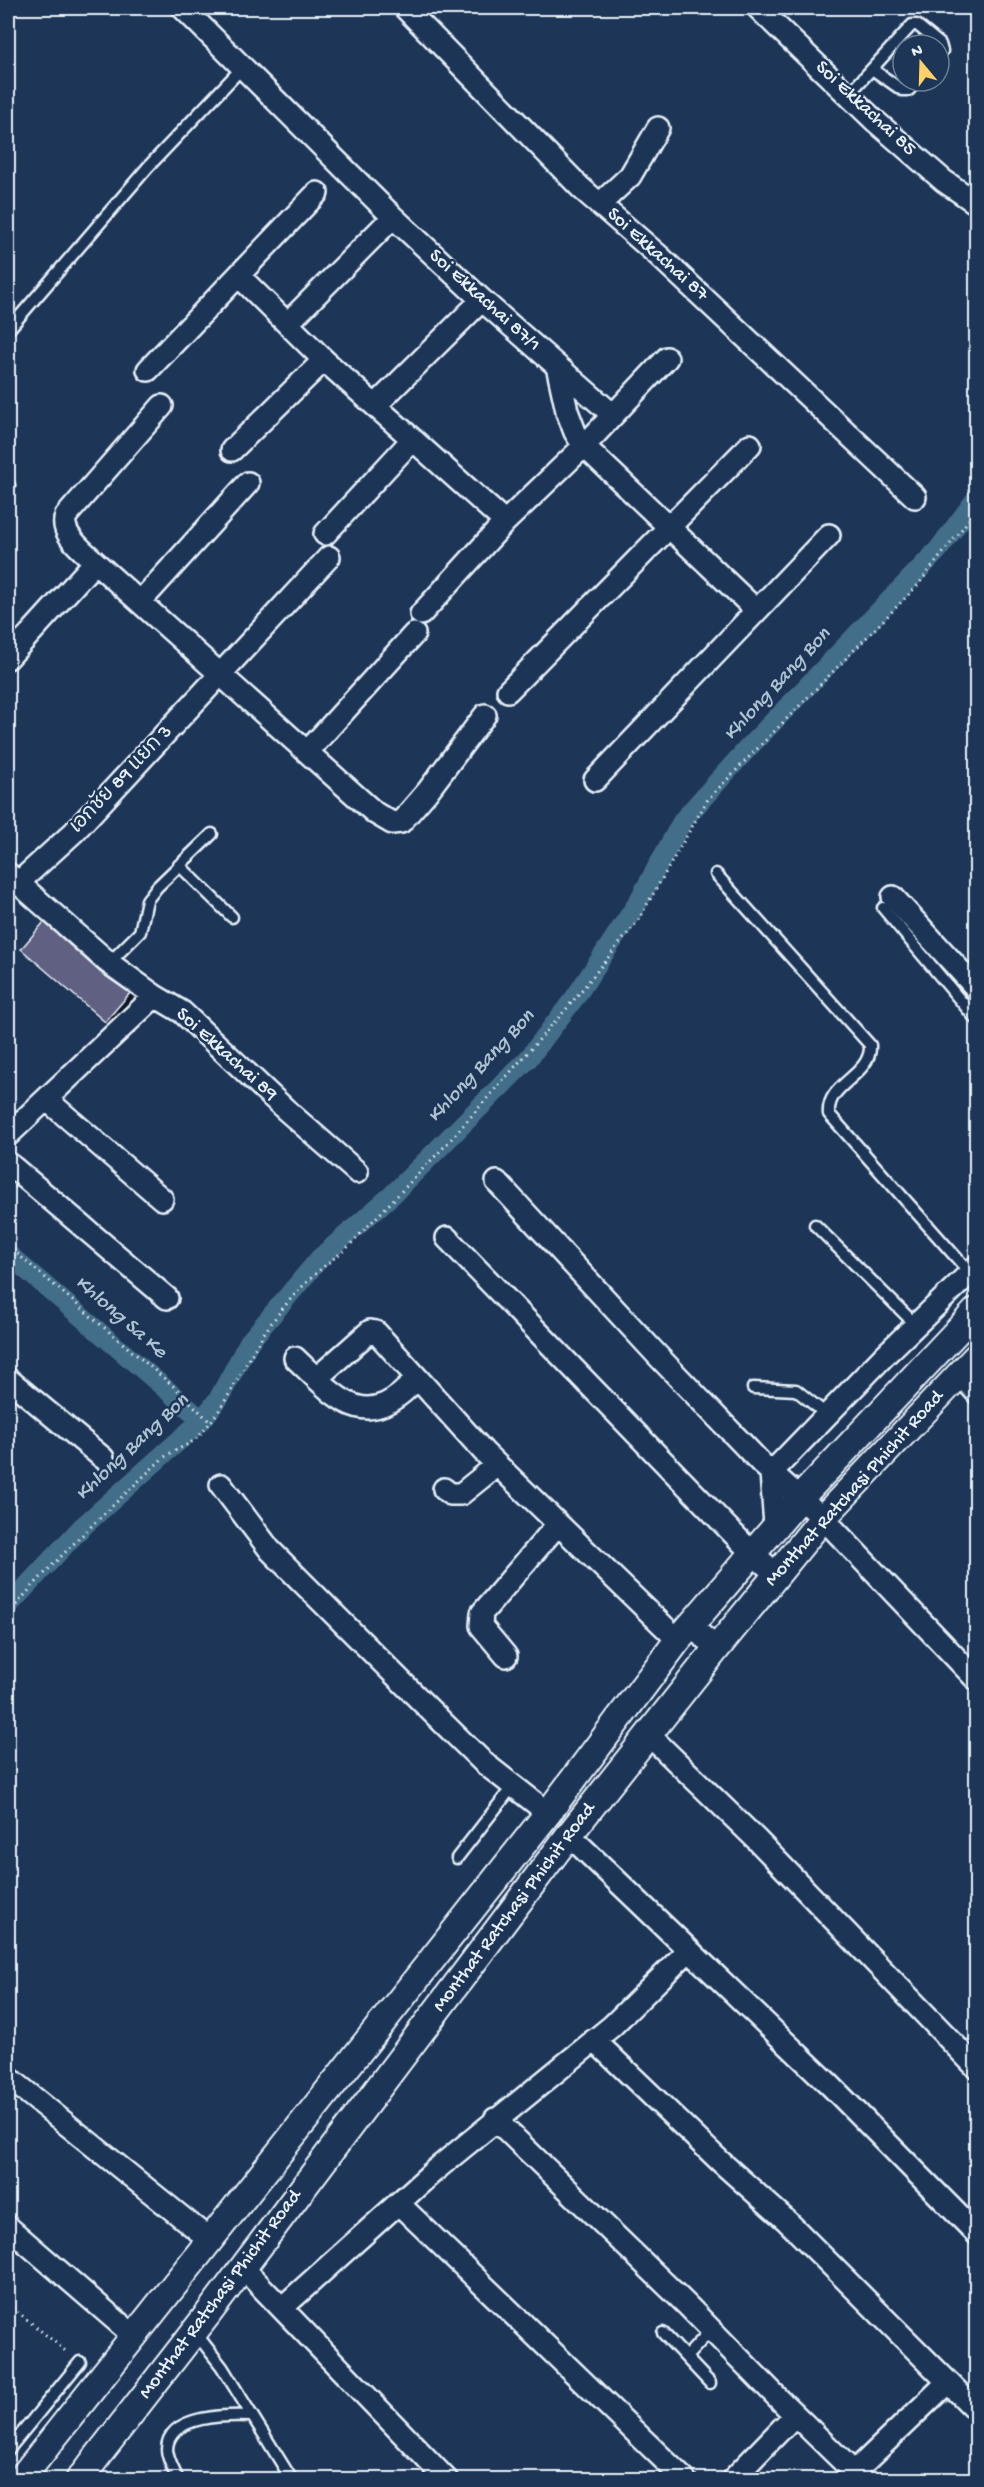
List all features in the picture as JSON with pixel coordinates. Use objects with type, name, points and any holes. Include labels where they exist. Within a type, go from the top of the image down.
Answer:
[{"type":"street","name":"Soi Ekkachai 87/1","points":[[183,8],[393,217],[557,366],[567,411],[575,432],[584,446],[667,528],[756,610]]},
{"type":"street","name":"Soi Ekkachai 87","points":[[405,8],[600,204],[790,377],[915,497]]},
{"type":"street","name":"Soi Ekkachai 85","points":[[758,8],[848,95],[944,181],[976,203]]},
{"type":"street","points":[[600,204],[630,176],[658,128]]},
{"type":"street","points":[[148,370],[240,277],[317,193]]},
{"type":"street","points":[[288,324],[393,217]]},
{"type":"street","points":[[240,277],[324,360],[505,522]]},
{"type":"street","points":[[376,405],[482,300]]},
{"type":"street","points":[[308,751],[505,522],[584,446],[667,357]]},
{"type":"street","points":[[232,450],[324,360]]},
{"type":"street","points":[[557,366],[613,415]]},
{"type":"street","points":[[162,406],[66,516],[64,523],[66,530],[95,562],[375,813],[392,823],[399,824],[428,792],[485,715]]},
{"type":"street","points":[[325,534],[412,440]]},
{"type":"street","points":[[508,692],[750,445]]},
{"type":"street","points":[[140,602],[249,483]]},
{"type":"street","points":[[595,780],[829,534]]},
{"type":"street","name":"เอกชัย 89 แยก 3","points":[[13,878],[74,832],[329,557]]},
{"type":"street","points":[[8,658],[95,562]]},
{"type":"street","name":"Soi Ekkachai 89","points":[[13,878],[109,963],[182,1012],[357,1173]]},
{"type":"street","points":[[888,902],[976,986]]},
{"type":"street","points":[[8,1135],[155,996]]},
{"type":"street","points":[[46,1099],[162,1199]]},
{"type":"street","points":[[8,1164],[167,1298]]},
{"type":"street","points":[[497,1182],[658,1356],[771,1473],[823,1518],[976,1679]]},
{"type":"street","points":[[447,1238],[751,1552],[776,1574]]},
{"type":"street","points":[[771,1473],[826,1414],[973,1270]]},
{"type":"street","name":"Monthat Ratchasi Phichit Road","points":[[20,2480],[548,1813],[684,1633],[775,1525],[976,1311]]},
{"type":"street","points":[[317,1378],[373,1330],[497,1465],[558,1524],[684,1633],[717,1647]]},
{"type":"street","points":[[295,1358],[342,1402],[354,1408],[383,1404],[399,1398],[417,1378]]},
{"type":"street","name":"Monthat Ratchasi Phichit Road","points":[[79,2480],[243,2268],[569,1835],[717,1647],[823,1518],[970,1368]]},
{"type":"street","points":[[8,1379],[103,1458]]},
{"type":"street","points":[[444,1489],[450,1494],[461,1494],[497,1465]]},
{"type":"street","name":"Monthat Ratchasi Phichit Road","points":[[771,1473],[775,1525]]},
{"type":"street","points":[[221,1485],[270,1550],[484,1763],[548,1813]]},
{"type":"street","points":[[506,1656],[481,1626],[482,1613],[558,1524]]},
{"type":"street","points":[[648,1734],[756,1839],[976,2067]]},
{"type":"street","points":[[569,1835],[838,2093],[976,2233]]},
{"type":"street","points":[[283,2307],[398,2203],[594,2040],[689,1950]]},
{"type":"street","points":[[594,2040],[722,2163],[795,2229],[976,2410]]},
{"type":"street","points":[[8,2078],[210,2240]]},
{"type":"street","points":[[495,2120],[712,2330],[854,2477],[947,2383]]},
{"type":"street","points":[[398,2203],[685,2480]]},
{"type":"street","points":[[8,2227],[134,2336]]},
{"type":"street","points":[[243,2268],[447,2480]]},
{"type":"street","points":[[732,2480],[795,2415]]},
{"type":"lane","points":[[905,33],[912,25],[917,25],[927,33]]},
{"type":"lane","points":[[848,95],[891,48]]},
{"type":"lane","points":[[8,330],[148,167],[242,69]]},
{"type":"lane","points":[[872,69],[891,82]]},
{"type":"lane","points":[[109,963],[140,932],[147,900],[212,834]]},
{"type":"lane","points":[[179,865],[232,917]]},
{"type":"lane","points":[[716,874],[870,1045],[867,1060],[834,1093],[829,1104],[830,1114],[973,1270]]},
{"type":"lane","points":[[888,902],[976,1019]]},
{"type":"lane","points":[[815,1225],[916,1325]]},
{"type":"lane","points":[[970,1368],[976,1400]]},
{"type":"lane","points":[[753,1388],[796,1390],[826,1414]]},
{"type":"lane","points":[[457,1858],[513,1786]]},
{"type":"lane","points":[[686,2357],[712,2330]]},
{"type":"lane","points":[[194,2331],[222,2367],[292,2480]]},
{"type":"lane","points":[[663,2333],[710,2383]]},
{"type":"lane","points":[[8,2450],[80,2362]]},
{"type":"lane","points":[[178,2480],[167,2449],[169,2440],[179,2430],[197,2419],[224,2415],[252,2416]]},
{"type":"path","points":[[8,1614],[36,1581],[138,1482],[172,1451],[198,1437],[230,1394],[263,1335],[292,1298],[327,1263],[345,1250],[444,1147],[568,1007],[637,922],[708,799],[918,585],[975,512]]},
{"type":"path","points":[[8,1246],[179,1391],[210,1422]]},
{"type":"path","points":[[8,2304],[80,2362]]},
{"type":"building","points":[[44,922],[101,973],[130,993],[105,1022],[21,949]]},
{"type":"waterway","name":"Khlong Bang Bon","points":[[8,1606],[81,1528],[202,1420],[219,1398],[249,1342],[320,1258],[392,1195],[528,1059],[576,996],[637,904],[683,820],[748,748],[938,550],[976,499]]},
{"type":"waterway","name":"Khlong Sa Ke","points":[[8,1254],[202,1420]]}]
